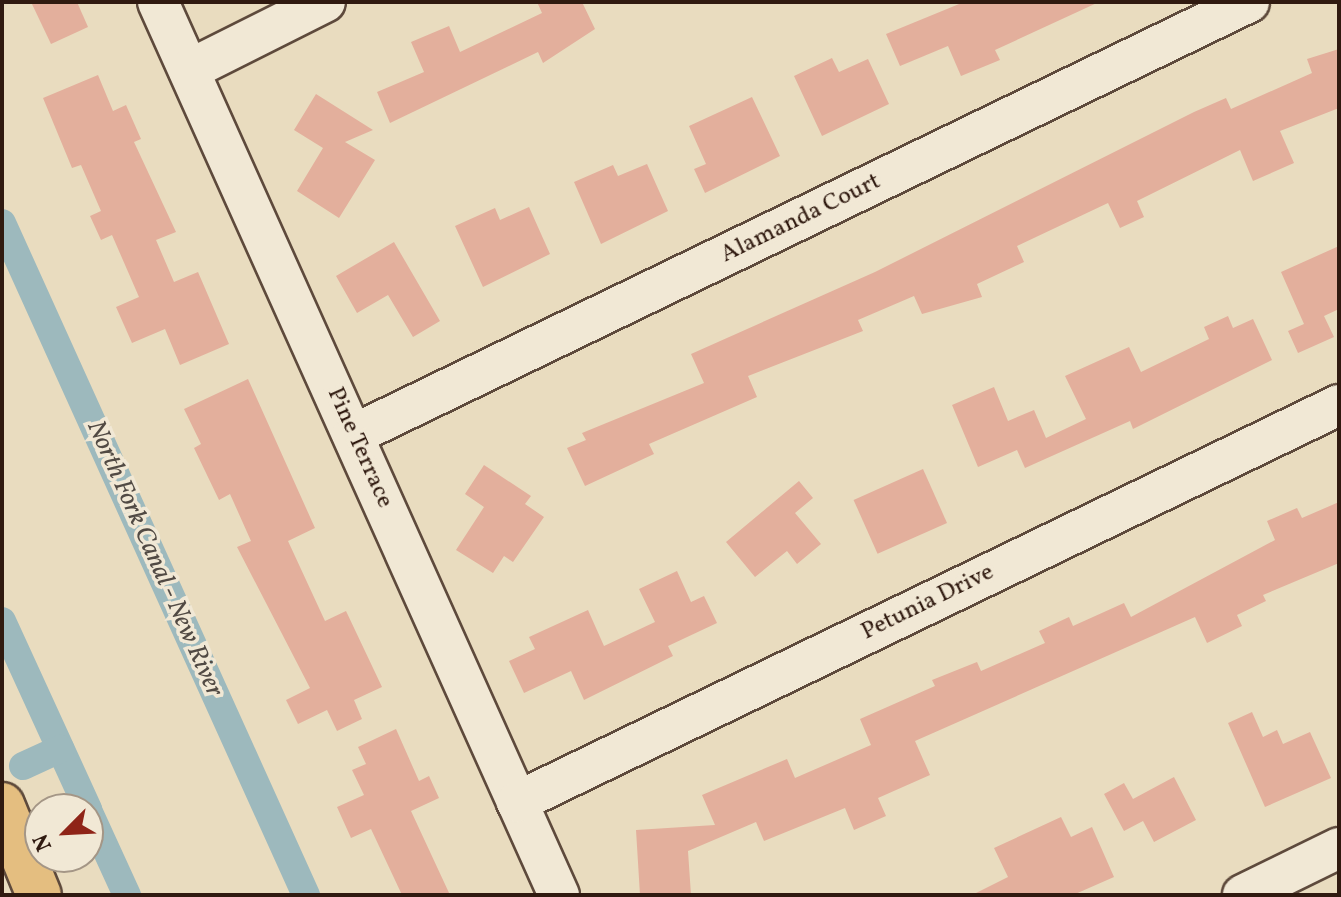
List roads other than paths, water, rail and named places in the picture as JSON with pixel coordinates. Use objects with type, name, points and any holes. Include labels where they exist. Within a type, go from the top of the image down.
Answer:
[{"type":"highway","points":[[2,805],[39,895]]},
{"type":"street","name":"Pine Terrace","points":[[158,2],[559,895]]},
{"type":"street","points":[[189,70],[325,2]]},
{"type":"street","name":"Alamanda Court","points":[[353,435],[1249,2]]},
{"type":"street","name":"Petunia Drive","points":[[517,802],[1339,405]]},
{"type":"street","points":[[1243,895],[1339,848]]},
{"type":"waterway","name":"North Fork Canal - New River","points":[[2,223],[306,895]]},
{"type":"waterway","points":[[2,621],[81,793]]},
{"type":"waterway","points":[[23,766],[60,749]]},
{"type":"waterway","points":[[104,845],[127,895]]}]
